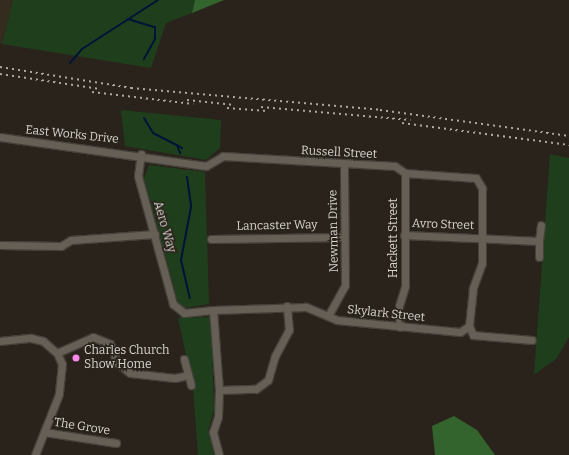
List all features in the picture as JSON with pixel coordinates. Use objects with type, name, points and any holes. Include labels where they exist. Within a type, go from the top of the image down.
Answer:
[{"type":"street","name":"East Works Drive","points":[[0,137],[141,154]]},
{"type":"street","name":"Russell Street","points":[[141,154],[206,166],[223,156],[344,166],[395,166],[405,173],[476,178],[482,188],[480,238]]},
{"type":"street","name":"Aero Way","points":[[141,154],[138,176],[173,304]]},
{"type":"street","name":"Newman Drive","points":[[328,316],[345,285],[344,166]]},
{"type":"street","name":"Hackett Street","points":[[400,327],[399,306],[405,286],[405,173]]},
{"type":"street","points":[[538,256],[541,225]]},
{"type":"street","points":[[0,245],[62,246],[71,240],[155,234]]},
{"type":"street","name":"Avro Street","points":[[404,235],[539,241]]},
{"type":"street","name":"Lancaster Way","points":[[211,239],[344,237]]},
{"type":"street","points":[[480,238],[482,263],[473,288],[469,326],[473,335],[532,340]]},
{"type":"street","name":"Skylark Street","points":[[173,304],[184,313],[287,306],[312,308],[328,316],[400,327],[455,333],[469,326]]},
{"type":"street","points":[[218,390],[256,389],[268,380],[275,356],[288,330],[287,306]]},
{"type":"street","points":[[213,310],[218,390],[218,417],[213,432],[219,455]]},
{"type":"street","points":[[57,353],[93,337],[110,344],[117,363],[126,372],[175,378],[188,375]]},
{"type":"street","points":[[0,341],[31,338],[43,341],[57,353],[63,379],[35,455]]},
{"type":"street","points":[[184,358],[191,385]]},
{"type":"street","name":"The Grove","points":[[44,432],[116,443]]},
{"type":"shaded area","points":[[0,0],[13,0],[2,44],[0,43]]},
{"type":"green space","points":[[13,0],[195,0],[192,13],[166,23],[151,68],[2,44]]},
{"type":"green space","points":[[195,0],[224,0],[192,13]]},
{"type":"green space","points":[[121,110],[221,120],[220,148],[206,160],[125,146]]},
{"type":"green space","points":[[550,154],[569,158],[569,337],[557,358],[534,375]]},
{"type":"green space","points":[[149,165],[205,172],[209,304],[185,308],[178,302],[144,178]]},
{"type":"green space","points":[[211,317],[214,410],[208,431],[214,455],[198,455],[193,388],[178,318]]},
{"type":"green space","points":[[454,416],[477,430],[495,455],[435,455],[432,426]]},
{"type":"waterway","points":[[70,63],[82,49],[158,0]]},
{"type":"waterway","points":[[128,19],[155,27],[155,39],[144,59]]},
{"type":"waterway","points":[[144,118],[153,133],[177,145],[180,153]]},
{"type":"waterway","points":[[177,145],[182,148]]},
{"type":"waterway","points":[[187,177],[191,207],[181,260],[190,298]]},
{"type":"railway","points":[[0,67],[131,88],[380,110],[569,136]]},
{"type":"railway","points":[[0,74],[100,89]]},
{"type":"railway","points":[[92,92],[193,104]]},
{"type":"railway","points":[[187,100],[235,105]]},
{"type":"railway","points":[[261,107],[410,120]]},
{"type":"railway","points":[[227,108],[267,111]]},
{"type":"railway","points":[[402,123],[569,145]]},
{"type":"place","name":"Charles Church Show Home","points":[[76,358]]}]
